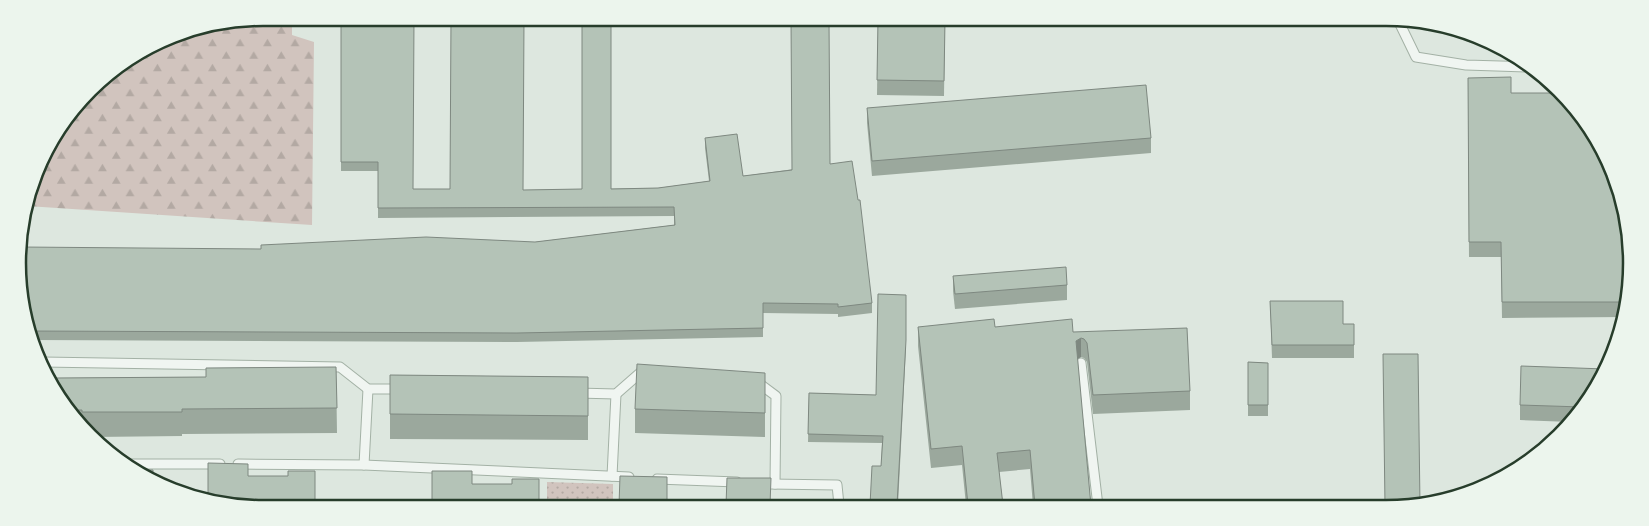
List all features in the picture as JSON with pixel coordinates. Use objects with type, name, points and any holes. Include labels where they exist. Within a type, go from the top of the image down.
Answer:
[{"type":"lane","points":[[1401,27],[1416,57],[1466,65],[1519,67]]},
{"type":"lane","points":[[48,362],[340,367],[368,388],[408,389]]},
{"type":"lane","points":[[1081,363],[1097,500]]},
{"type":"lane","points":[[567,393],[616,394],[640,373],[660,373]]},
{"type":"lane","points":[[750,376],[776,396],[776,484]]},
{"type":"lane","points":[[364,464],[368,388]]},
{"type":"lane","points":[[612,476],[616,394]]},
{"type":"lane","points":[[138,464],[364,464],[752,483],[837,485],[838,500]]},
{"type":"green space","points":[[292,26],[292,35],[314,42],[312,225],[33,206],[44,172],[66,131],[85,107],[107,85],[131,66],[172,44],[202,34],[232,28]]},
{"type":"green space","points":[[547,482],[613,484],[613,500],[547,500]]},
{"type":"building","points":[[341,26],[414,26],[413,189],[450,189],[451,26],[524,26],[523,190],[582,189],[582,26],[611,26],[611,189],[658,188],[710,181],[705,138],[737,134],[743,176],[792,170],[791,26],[829,26],[830,164],[852,161],[858,200],[860,200],[872,303],[838,307],[838,304],[763,303],[763,328],[517,333],[36,331],[28,294],[27,247],[261,249],[261,245],[426,237],[535,242],[675,225],[674,207],[378,208],[378,162],[341,162]]},
{"type":"building","points":[[878,26],[945,26],[944,81],[877,80]]},
{"type":"building","points":[[1511,77],[1511,93],[1550,93],[1583,131],[1605,172],[1615,202],[1621,232],[1623,263],[1619,302],[1502,302],[1501,242],[1469,242],[1468,78]]},
{"type":"building","points":[[1146,85],[1151,138],[872,161],[867,108]]},
{"type":"building","points":[[1066,267],[1067,285],[955,294],[953,276]]},
{"type":"building","points":[[878,294],[906,295],[906,340],[897,500],[870,500],[872,466],[881,466],[883,436],[808,434],[809,393],[876,395]]},
{"type":"building","points":[[1270,301],[1343,301],[1343,324],[1354,324],[1354,345],[1272,345]]},
{"type":"building","points":[[994,319],[995,327],[1072,319],[1073,332],[1187,328],[1190,391],[1093,395],[1087,343],[1081,338],[1076,341],[1090,500],[1034,500],[1030,450],[997,453],[1002,500],[967,500],[962,446],[931,449],[918,327]]},
{"type":"building","points":[[1383,354],[1418,354],[1420,497],[1385,500]]},
{"type":"building","points":[[1248,362],[1268,363],[1268,405],[1248,405]]},
{"type":"building","points":[[637,364],[765,373],[765,413],[635,409]]},
{"type":"building","points":[[1521,366],[1598,369],[1574,407],[1520,405]]},
{"type":"building","points":[[336,367],[337,408],[182,409],[182,412],[82,412],[82,410],[78,410],[75,407],[56,378],[206,377],[206,368]]},
{"type":"building","points":[[390,375],[588,377],[588,416],[390,414]]},
{"type":"building","points":[[208,463],[248,464],[248,476],[288,476],[288,471],[315,471],[315,500],[263,500],[232,498],[208,493]]},
{"type":"building","points":[[432,471],[472,471],[472,484],[512,484],[512,479],[539,479],[539,500],[432,500]]},
{"type":"building","points":[[620,476],[667,477],[667,500],[619,500]]},
{"type":"building","points":[[727,478],[771,478],[770,500],[726,500]]}]
